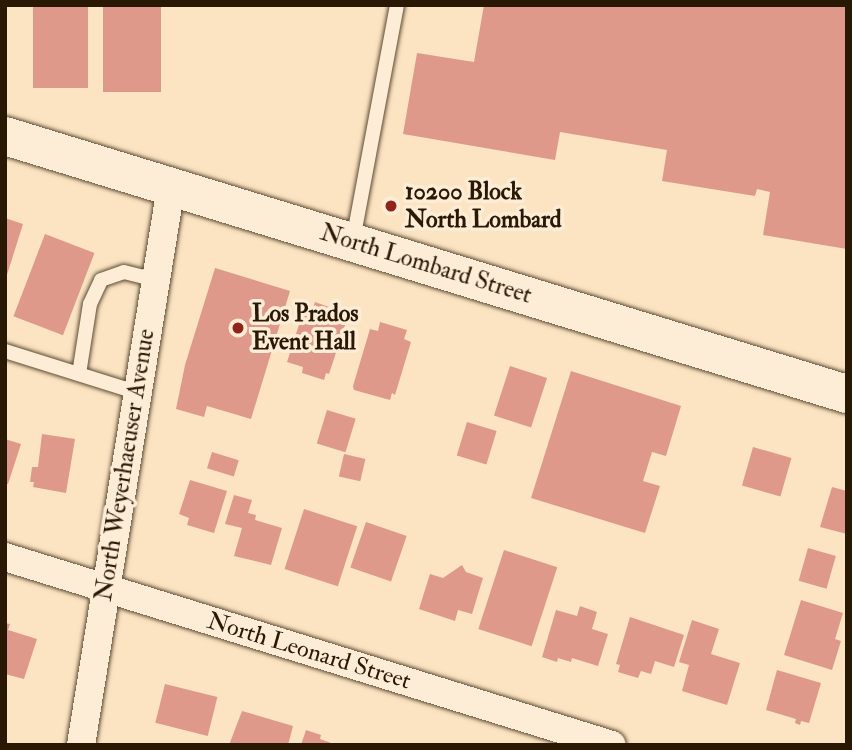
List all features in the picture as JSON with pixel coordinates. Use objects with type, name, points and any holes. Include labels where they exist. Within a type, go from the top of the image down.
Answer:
[{"type":"main road","name":"North Lombard Street","points":[[5,136],[847,394]]},
{"type":"street","name":"North Weyerhaeuser Avenue","points":[[81,745],[104,587],[171,187]]},
{"type":"street","name":"North Leonard Street","points":[[5,557],[612,745]]},
{"type":"lane","points":[[353,242],[397,5]]},
{"type":"lane","points":[[79,374],[90,304],[101,280],[124,272],[155,280]]},
{"type":"lane","points":[[5,351],[136,392]]},
{"type":"building","points":[[33,5],[88,5],[88,88],[33,88]]},
{"type":"building","points":[[103,5],[161,5],[161,92],[103,92]]},
{"type":"building","points":[[484,5],[847,5],[847,249],[763,235],[770,192],[757,189],[755,196],[662,181],[667,150],[560,132],[555,160],[403,134],[417,53],[474,62]]},
{"type":"building","points":[[5,218],[23,224],[6,278],[5,278]]},
{"type":"building","points":[[45,234],[94,253],[63,335],[13,316]]},
{"type":"building","name":"Los Prados Event Hall","points":[[215,268],[290,291],[251,419],[207,406],[204,417],[176,409],[185,365]]},
{"type":"building","points":[[315,302],[340,311],[338,319],[346,322],[329,374],[326,373],[324,380],[302,373],[303,367],[287,362],[304,309],[312,311]]},
{"type":"building","points":[[380,322],[407,330],[404,339],[411,342],[395,395],[392,393],[390,400],[354,390],[353,386],[370,329],[378,331]]},
{"type":"building","points":[[510,366],[547,378],[531,428],[494,415]]},
{"type":"building","points":[[571,371],[681,406],[666,456],[652,452],[643,481],[660,486],[645,533],[531,498]]},
{"type":"building","points":[[327,410],[356,419],[345,452],[317,443]]},
{"type":"building","points":[[467,422],[497,431],[486,465],[457,455]]},
{"type":"building","points":[[42,434],[75,439],[66,493],[33,487],[34,482],[30,482],[32,467],[38,467]]},
{"type":"building","points":[[5,439],[21,444],[8,484],[5,483]]},
{"type":"building","points":[[753,447],[791,458],[780,496],[742,485]]},
{"type":"building","points":[[212,452],[239,460],[234,476],[207,468]]},
{"type":"building","points":[[344,454],[365,459],[360,481],[339,476]]},
{"type":"building","points":[[190,480],[227,491],[214,533],[187,525],[189,518],[179,514]]},
{"type":"building","points":[[832,487],[847,491],[847,534],[820,527]]},
{"type":"building","points":[[234,495],[252,500],[248,513],[256,515],[255,520],[282,528],[271,565],[234,556],[242,528],[225,524]]},
{"type":"building","points":[[304,509],[357,526],[338,586],[285,569]]},
{"type":"building","points":[[366,522],[407,536],[391,581],[350,567]]},
{"type":"building","points":[[808,548],[836,556],[827,589],[799,581]]},
{"type":"building","points":[[504,550],[557,567],[532,646],[478,629]]},
{"type":"building","points":[[462,565],[466,572],[483,578],[472,614],[458,610],[455,621],[419,609],[430,574],[443,578]]},
{"type":"building","points":[[801,600],[843,613],[835,639],[841,641],[832,670],[784,655]]},
{"type":"building","points":[[580,606],[597,612],[592,629],[608,634],[598,666],[572,658],[571,662],[558,658],[557,662],[542,657],[556,610],[577,616]]},
{"type":"building","points":[[630,617],[684,635],[674,667],[655,661],[651,674],[641,671],[638,678],[618,672],[620,665],[616,664]]},
{"type":"building","points":[[692,620],[719,629],[711,654],[740,663],[727,705],[682,691],[689,665],[679,662]]},
{"type":"building","points":[[5,623],[10,624],[8,630],[37,639],[24,679],[5,674]]},
{"type":"building","points":[[777,670],[821,683],[809,723],[801,721],[800,725],[795,723],[796,719],[766,710]]},
{"type":"building","points":[[165,684],[217,697],[208,736],[155,723]]},
{"type":"building","points":[[242,711],[293,726],[288,745],[229,745]]},
{"type":"building","points":[[306,730],[321,735],[320,739],[337,745],[301,745]]},
{"type":"place","name":"10200 Block North Lombard","points":[[391,206]]},
{"type":"place","name":"Los Prados Event Hall","points":[[238,328]]}]
